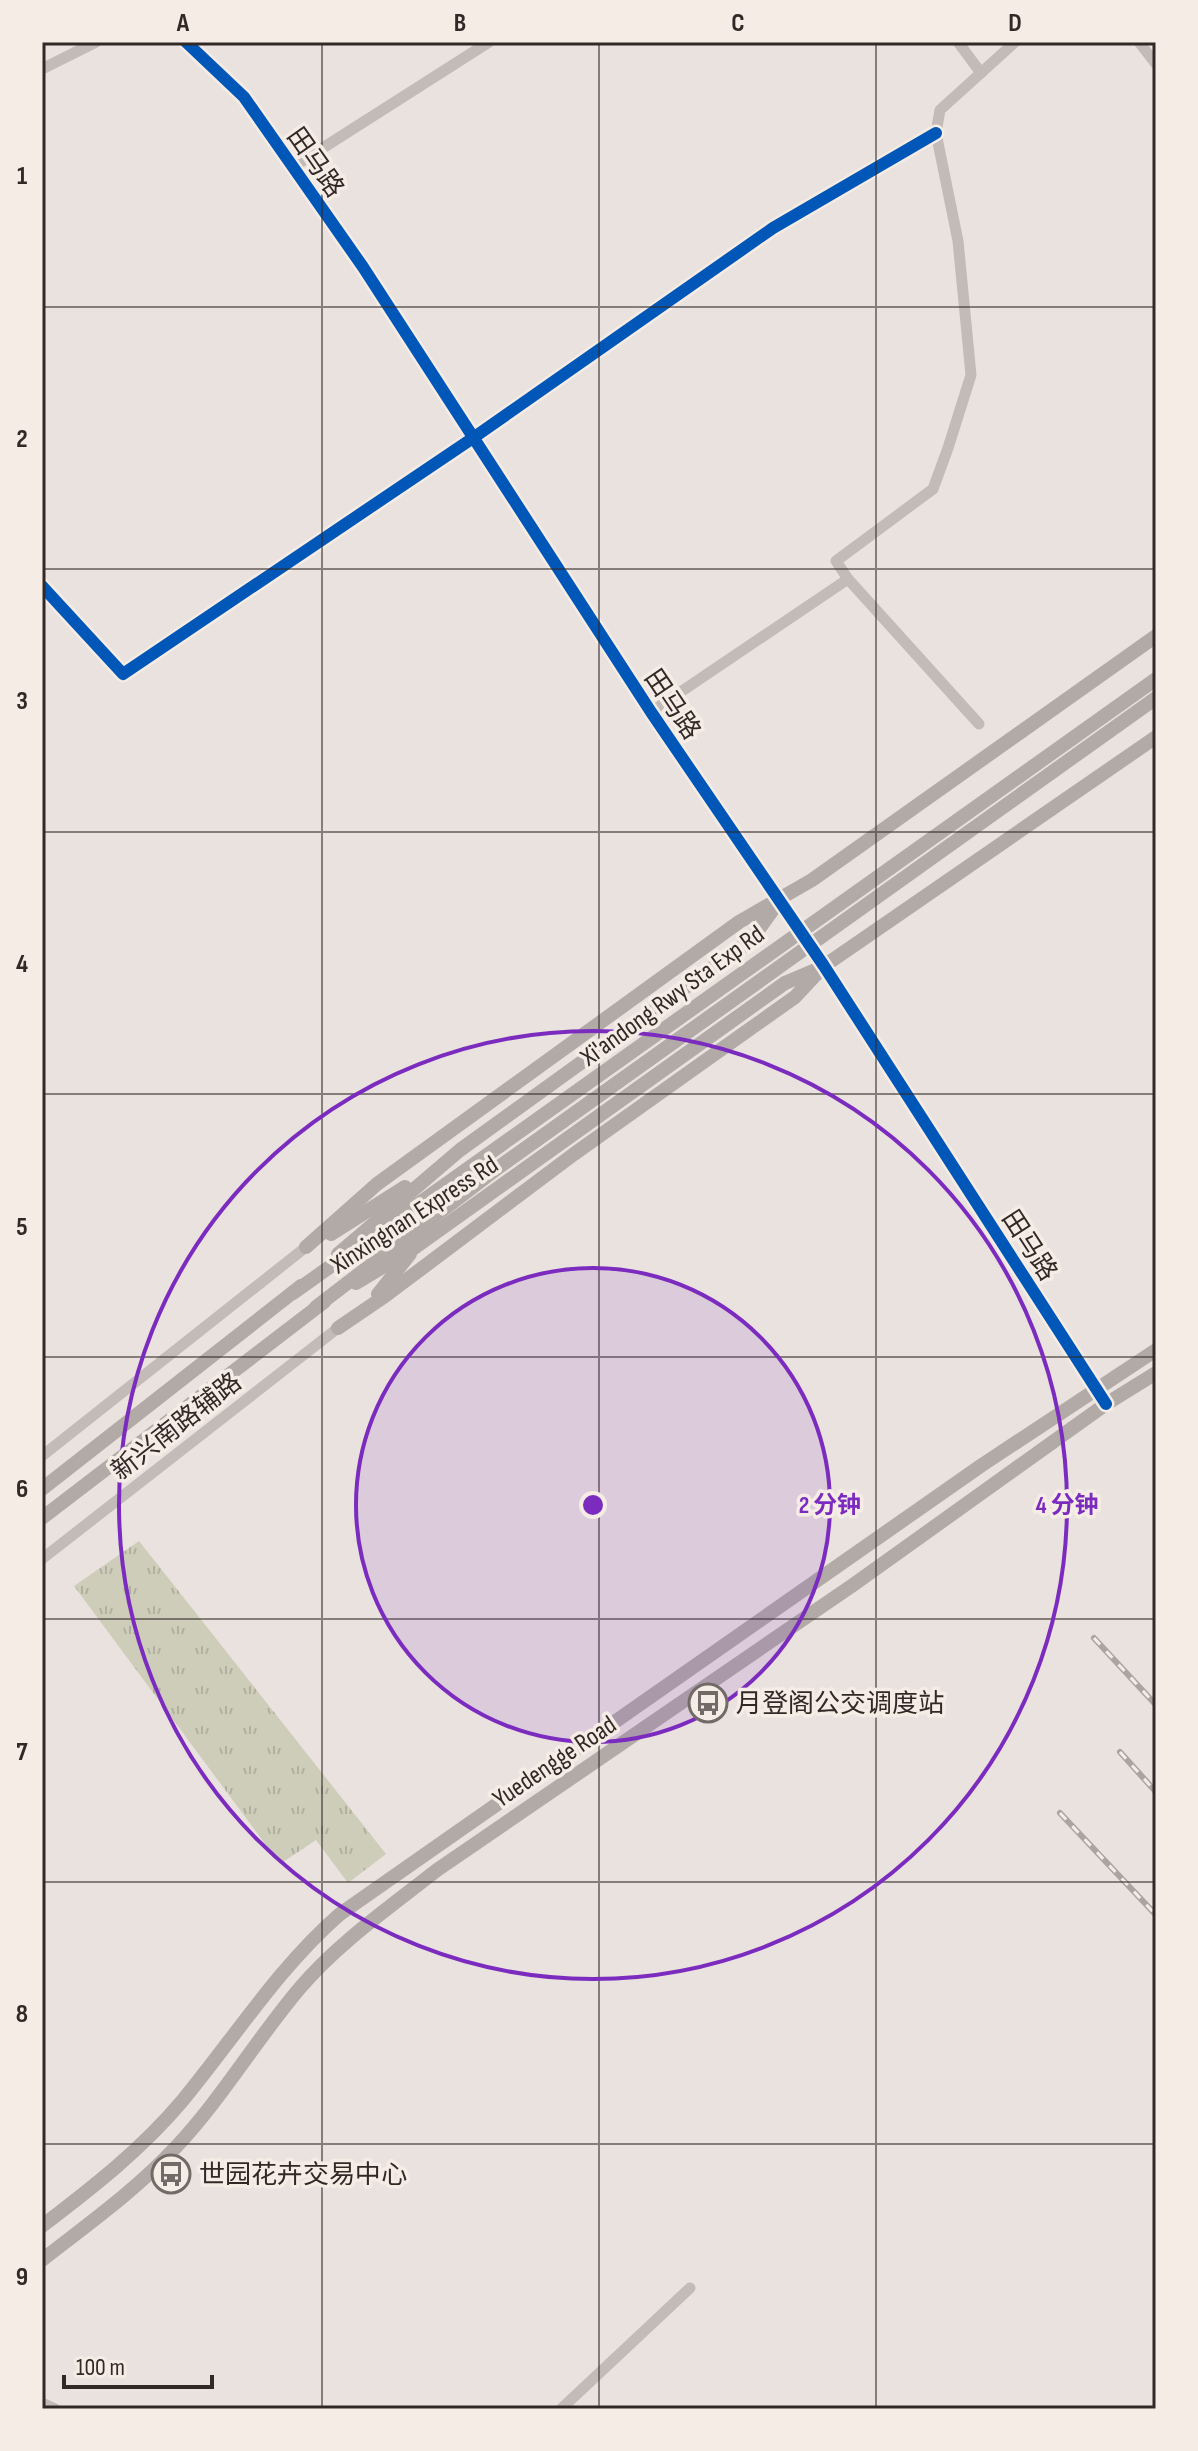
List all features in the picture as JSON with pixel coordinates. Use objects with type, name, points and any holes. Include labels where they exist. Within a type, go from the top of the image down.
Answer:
[{"type":"main road","points":[[306,1247],[377,1184],[739,922],[779,901],[1156,636]]},
{"type":"main road","name":"Xi'andong Rwy Sta Exp Rd","points":[[293,1293],[1156,679]]},
{"type":"main road","name":"Xi'andong Rwy Sta Exp Rd","points":[[316,1307],[499,1167],[1156,698]]},
{"type":"main road","points":[[338,1328],[574,1154],[795,997],[824,966],[1156,737]]},
{"type":"main road","name":"Xinxingnan Express Rd","points":[[42,1489],[293,1293],[460,1150],[751,940],[779,901]]},
{"type":"main road","name":"Xinxingnan Express Rd","points":[[42,1518],[316,1307],[414,1248],[785,983],[824,966]]},
{"type":"main road","points":[[306,1247],[361,1217],[460,1150]]},
{"type":"main road","points":[[338,1328],[385,1288],[414,1248]]},
{"type":"main road","name":"Yuedengge Road","points":[[42,2226],[106,2177],[145,2141],[182,2101],[297,1954],[340,1914],[1095,1388],[1156,1350]]},
{"type":"main road","name":"Yuedengge Road","points":[[42,2260],[123,2198],[154,2170],[202,2117],[299,1988],[339,1948],[383,1912],[437,1870],[829,1602],[1106,1404],[1156,1373]]},
{"type":"street","points":[[42,69],[96,42]]},
{"type":"street","name":"田马路","points":[[186,42],[244,97],[363,267],[651,712],[824,966],[1106,1404]]},
{"type":"street","points":[[293,167],[489,42]]},
{"type":"street","points":[[958,42],[981,73]]},
{"type":"street","points":[[979,724],[848,579],[836,561],[933,489],[971,375],[958,241],[936,133],[940,110],[1015,42]]},
{"type":"street","points":[[1139,42],[1156,64]]},
{"type":"street","points":[[42,586],[123,674],[473,438],[773,228],[936,133]]},
{"type":"street","points":[[651,712],[848,579]]},
{"type":"street","points":[[42,1456],[306,1247]]},
{"type":"street","name":"新兴南路辅路","points":[[42,1559],[338,1328]]},
{"type":"street","points":[[561,2409],[690,2288]]},
{"type":"street","points":[[42,2403],[55,2409]]},
{"type":"green space","points":[[139,1541],[386,1854],[348,1883],[316,1840],[280,1864],[74,1586]]},
{"type":"railway","points":[[1094,1638],[1156,1705]]},
{"type":"railway","points":[[1120,1752],[1156,1792]]},
{"type":"railway","points":[[1060,1813],[1156,1915]]},
{"type":"cycle path","points":[[186,42],[244,97],[363,267],[651,712],[824,966],[1106,1404]]},
{"type":"cycle path","points":[[42,586],[123,674],[473,438],[773,228],[936,133]]},
{"type":"place","name":"月登阁公交调度站","points":[[708,1703]]},
{"type":"place","name":"世园花卉交易中心","points":[[171,2174]]}]
